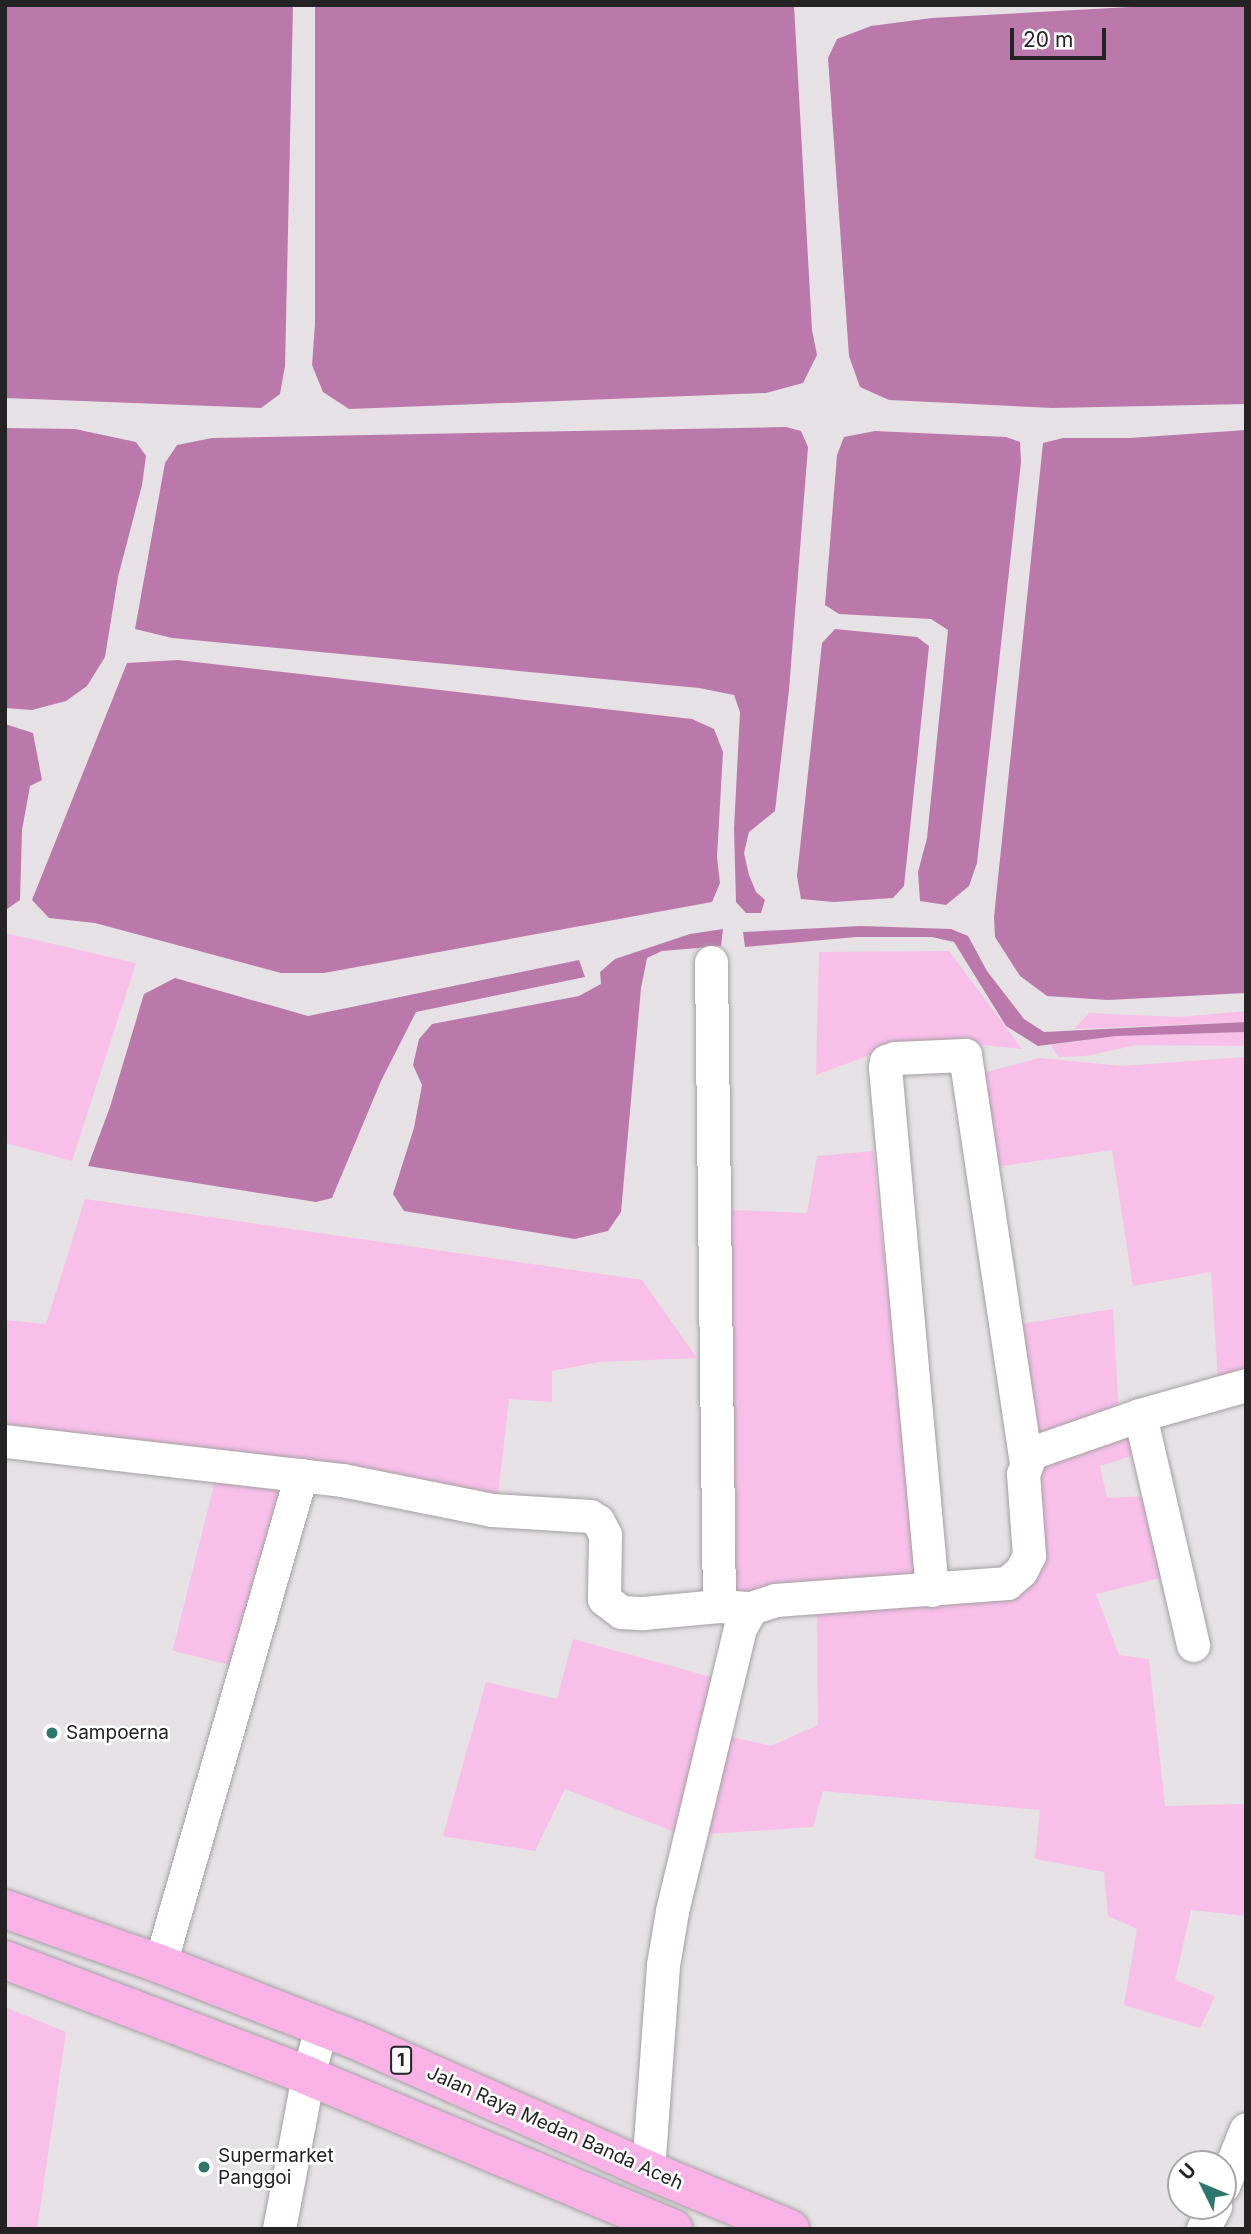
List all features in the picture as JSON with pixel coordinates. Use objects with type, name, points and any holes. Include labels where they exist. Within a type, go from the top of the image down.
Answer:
[{"type":"highway","name":"Jalan Raya Medan Banda Aceh","points":[[5,1909],[160,1964],[321,2027],[790,2229]]},
{"type":"highway","points":[[5,1961],[308,2076],[673,2229]]},
{"type":"street","points":[[648,2170],[663,1965],[672,1911],[740,1628],[735,1607],[711,962]]},
{"type":"street","points":[[932,1590],[886,1061],[895,1058],[965,1055],[1026,1463]]},
{"type":"street","points":[[5,1441],[301,1475],[492,1510],[590,1516],[598,1521],[606,1535],[604,1600],[621,1612],[643,1614],[735,1607],[775,1600],[1007,1583],[1021,1571],[1029,1555],[1023,1474],[1031,1453],[1140,1415],[1246,1385]]},
{"type":"street","points":[[1140,1415],[1193,1645]]},
{"type":"street","points":[[160,1964],[301,1475]]},
{"type":"street","points":[[279,2229],[308,2076],[321,2027]]},
{"type":"street","points":[[1237,2151],[1246,2129]]},
{"type":"shaded area","points":[[5,5],[293,5],[285,366],[280,394],[261,408],[5,398]]},
{"type":"shaded area","points":[[315,5],[794,5],[812,330],[817,355],[803,383],[766,393],[349,409],[323,392],[312,365],[315,324]]},
{"type":"shaded area","points":[[1167,5],[1246,5],[1246,404],[1052,408],[889,400],[860,387],[849,356],[828,58],[837,39],[871,26],[932,18]]},
{"type":"shaded area","points":[[786,427],[801,431],[808,447],[789,690],[775,811],[749,832],[744,853],[756,892],[765,900],[761,913],[746,913],[736,902],[734,829],[740,712],[734,695],[699,688],[172,638],[135,629],[165,463],[177,445],[212,438]]},
{"type":"shaded area","points":[[5,428],[75,429],[136,442],[146,456],[142,485],[118,577],[105,657],[87,686],[66,701],[32,710],[5,708]]},
{"type":"shaded area","points":[[1246,430],[1246,993],[1108,1000],[1047,996],[1020,976],[995,937],[994,917],[1043,443],[1063,438],[1130,438]]},
{"type":"shaded area","points":[[875,431],[1006,437],[1020,442],[1021,462],[977,863],[969,886],[946,905],[920,901],[918,872],[927,838],[948,630],[931,619],[839,614],[825,605],[837,455],[844,437]]},
{"type":"shaded area","points":[[835,629],[917,637],[929,646],[904,886],[893,898],[834,902],[801,899],[797,876],[822,643]]},
{"type":"shaded area","points":[[178,660],[692,719],[714,729],[723,752],[717,857],[720,883],[712,902],[324,973],[281,973],[95,923],[49,918],[32,900],[127,663]]},
{"type":"shaded area","points":[[5,724],[33,733],[42,780],[30,786],[22,830],[20,900],[7,909]]},
{"type":"shaded area","points":[[861,926],[951,929],[968,936],[987,971],[1024,1019],[1044,1032],[1246,1022],[1246,1032],[1117,1036],[1038,1046],[1006,1026],[954,942],[932,937],[856,937],[745,947],[743,932]]},
{"type":"shaded area","points":[[723,929],[721,946],[662,951],[647,958],[641,988],[621,1212],[608,1231],[575,1239],[404,1211],[393,1194],[414,1128],[422,1085],[413,1065],[419,1039],[432,1024],[579,996],[601,984],[600,972],[615,959],[690,934]]},
{"type":"shaded area","points":[[5,933],[136,963],[72,1161],[5,1143]]},
{"type":"shaded area","points":[[949,951],[1022,1049],[952,1042],[878,1052],[816,1075],[819,952]]},
{"type":"shaded area","points":[[579,960],[585,977],[416,1012],[381,1081],[332,1198],[316,1202],[88,1166],[110,1107],[144,994],[175,978],[308,1016]]},
{"type":"shaded area","points":[[1246,1011],[1246,1022],[1074,1029],[1089,1013],[1179,1017]]},
{"type":"shaded area","points":[[1246,1032],[1246,1046],[1137,1045],[1085,1056],[1058,1057],[1051,1045],[1117,1036]]},
{"type":"shaded area","points":[[1246,1057],[1246,1372],[1218,1380],[1211,1272],[1133,1286],[1112,1150],[995,1167],[983,1073],[1040,1058],[1122,1066]]},
{"type":"shaded area","points":[[873,1151],[919,1581],[736,1593],[731,1210],[807,1213],[817,1156]]},
{"type":"shaded area","points":[[85,1199],[642,1280],[697,1358],[599,1362],[552,1371],[552,1402],[509,1399],[498,1495],[5,1427],[5,1320],[46,1324]]},
{"type":"shaded area","points":[[1113,1309],[1119,1414],[1035,1436],[1021,1324]]},
{"type":"shaded area","points":[[1126,1428],[1134,1455],[1100,1466],[1107,1498],[1145,1496],[1165,1577],[1096,1594],[1119,1655],[1149,1659],[1165,1806],[1246,1804],[1246,1916],[1191,1910],[1175,1980],[1215,1996],[1200,2028],[1124,2005],[1137,1929],[1108,1916],[1104,1872],[1035,1859],[1040,1810],[823,1791],[813,1827],[708,1834],[724,1735],[771,1746],[818,1725],[817,1611],[1035,1576],[1037,1463]]},
{"type":"shaded area","points":[[217,1473],[285,1490],[241,1667],[173,1651]]},
{"type":"shaded area","points":[[573,1639],[711,1677],[680,1834],[565,1789],[535,1851],[443,1836],[486,1682],[557,1699]]},
{"type":"shaded area","points":[[5,2007],[66,2032],[37,2229],[5,2229]]},
{"type":"place","name":"Sampoerna","points":[[52,1733]]},
{"type":"place","name":"Supermarket Panggoi","points":[[204,2167]]}]
